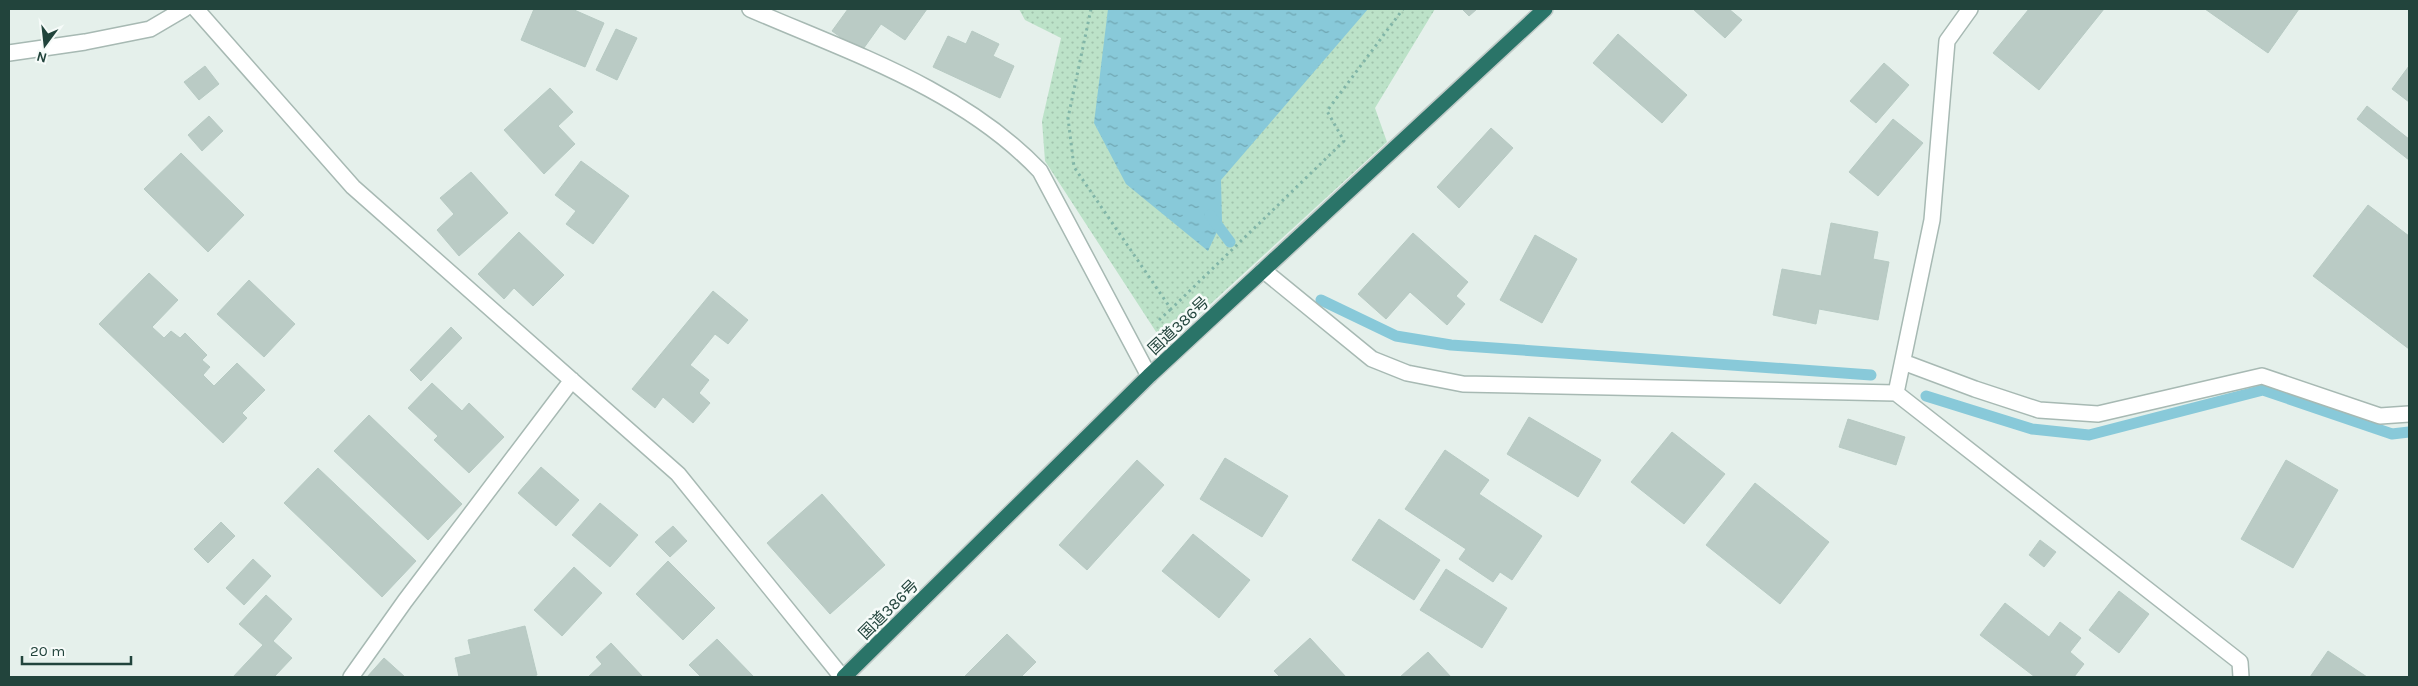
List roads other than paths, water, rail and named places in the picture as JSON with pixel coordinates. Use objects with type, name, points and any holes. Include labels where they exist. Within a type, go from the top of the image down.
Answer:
[{"type":"highway","name":"国道386号","points":[[843,677],[1149,376],[1545,9]]},
{"type":"street","points":[[9,53],[85,42],[150,29],[184,9]]},
{"type":"street","points":[[196,9],[353,187],[678,474],[843,677]]},
{"type":"street","points":[[750,9],[903,75],[974,116],[1019,149],[1040,170],[1149,376]]},
{"type":"street","points":[[1896,393],[1932,220],[1947,41],[1970,9]]},
{"type":"street","points":[[1264,270],[1372,359],[1407,372],[1463,384],[1896,393],[2240,662],[2241,677]]},
{"type":"street","points":[[1903,362],[2039,410],[2098,414],[2262,376],[2380,416],[2409,414]]},
{"type":"street","points":[[351,677],[405,601],[572,380]]},
{"type":"water","points":[[1108,9],[1368,9],[1221,180],[1222,221],[1208,251],[1126,184],[1094,123]]},
{"type":"waterway","points":[[1210,215],[1230,242]]},
{"type":"waterway","points":[[1321,300],[1396,336],[1451,345],[1871,375]]},
{"type":"waterway","points":[[1926,396],[2032,429],[2089,435],[2263,390],[2392,434],[2409,432]]}]
